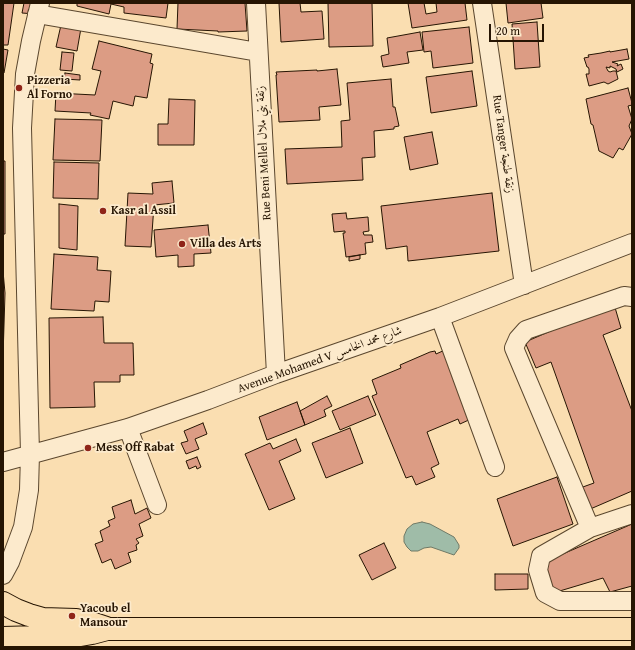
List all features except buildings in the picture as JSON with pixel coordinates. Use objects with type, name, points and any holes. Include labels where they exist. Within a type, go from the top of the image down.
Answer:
[{"type":"main road","points":[[3,603],[16,610],[43,619],[76,620],[107,629]]},
{"type":"main road","points":[[3,638],[75,636],[107,629],[632,629]]},
{"type":"street","name":"Rue Beni Mellel زنقة بني ملال","points":[[256,3],[276,374]]},
{"type":"street","name":"Rue Tanger زنقة طنجة","points":[[482,3],[524,285]]},
{"type":"street","points":[[3,575],[10,562],[23,527],[29,490],[30,454],[22,128],[25,74],[38,9],[258,52]]},
{"type":"street","name":"Avenue Mohamed V شارع محمد الخامس","points":[[3,462],[128,428],[276,374],[440,317],[632,244]]},
{"type":"street","points":[[590,528],[514,348],[518,339],[526,330],[624,296],[632,297]]},
{"type":"street","points":[[440,317],[495,467]]},
{"type":"street","points":[[128,428],[157,505]]},
{"type":"street","points":[[632,514],[590,528],[540,556],[538,570],[545,592],[560,602],[632,601]]},
{"type":"shaded area","points":[[422,522],[430,524],[454,537],[459,545],[459,548],[454,555],[431,547],[418,551],[411,551],[407,547],[404,542],[404,536],[407,529],[413,524]]},
{"type":"place","name":"Pizzeria Al Forno","points":[[19,88]]},
{"type":"place","name":"Kasr al Assil","points":[[103,211]]},
{"type":"place","name":"Villa des Arts","points":[[182,244]]},
{"type":"place","name":"Mess Off Rabat","points":[[88,448]]},
{"type":"place","name":"Yacoub el Mansour","points":[[72,616]]}]
